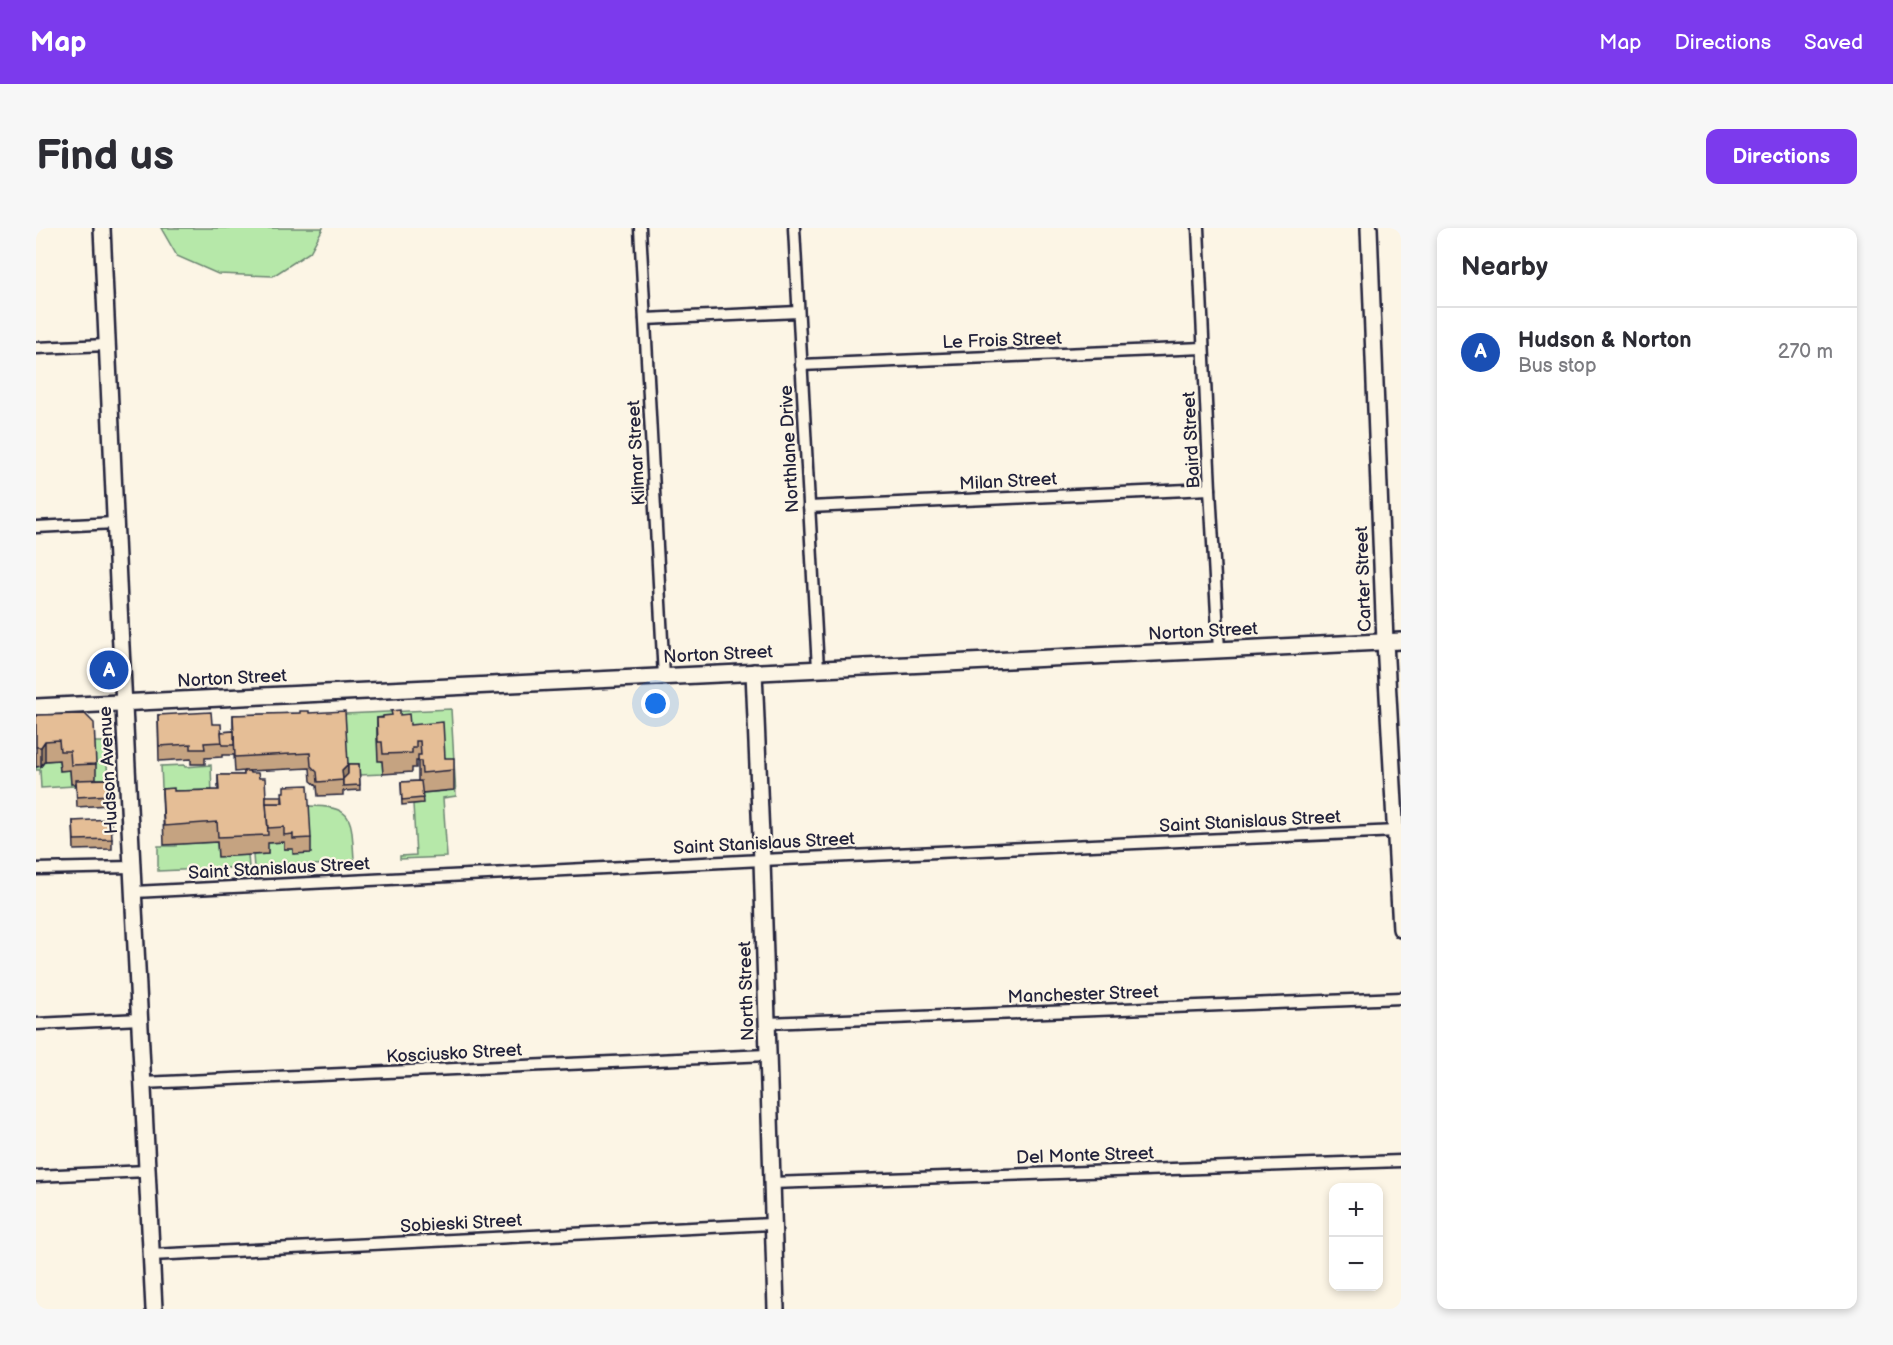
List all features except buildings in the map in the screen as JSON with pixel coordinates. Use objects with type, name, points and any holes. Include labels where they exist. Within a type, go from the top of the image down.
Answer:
[{"type":"main road","name":"Hudson Avenue","points":[[102,228],[154,1309]]},
{"type":"main road","name":"Carter Street","points":[[1368,228],[1393,642],[1401,929]]},
{"type":"main road","name":"Norton Street","points":[[36,707],[1393,642]]},
{"type":"main road","name":"North Street","points":[[754,672],[776,1309]]},
{"type":"street","name":"Kilmar Street","points":[[640,228],[664,676]]},
{"type":"street","name":"Northlane Drive","points":[[794,228],[818,669]]},
{"type":"street","name":"Baird Street","points":[[1198,228],[1219,650]]},
{"type":"street","points":[[645,319],[798,312]]},
{"type":"street","points":[[36,348],[107,345]]},
{"type":"street","name":"Le Frois Street","points":[[801,365],[1203,348]]},
{"type":"street","name":"Milan Street","points":[[809,507],[1210,489]]},
{"type":"street","points":[[36,526],[115,523]]},
{"type":"street","name":"Saint Stanislaus Street","points":[[134,892],[1397,831]]},
{"type":"street","points":[[36,869],[132,867]]},
{"type":"street","name":"Manchester Street","points":[[767,1023],[1401,998]]},
{"type":"street","points":[[36,1024],[140,1019]]},
{"type":"street","name":"Kosciusko Street","points":[[143,1083],[767,1055]]},
{"type":"street","name":"Del Monte Street","points":[[771,1183],[1401,1161]]},
{"type":"street","points":[[36,1176],[147,1171]]},
{"type":"street","name":"Sobieski Street","points":[[151,1255],[772,1224]]},
{"type":"green space","points":[[161,228],[323,228],[310,252],[273,276],[218,274],[177,256]]},
{"type":"green space","points":[[451,709],[456,796],[443,798],[447,857],[400,859],[400,856],[416,855],[413,804],[422,803],[422,793],[446,791],[443,742],[382,761],[383,774],[359,775],[347,769],[345,714]]},
{"type":"green space","points":[[94,742],[106,742],[108,784],[41,788],[40,770],[36,770],[36,767],[41,766],[45,761],[59,760],[60,771],[70,770],[71,784]]},
{"type":"green space","points":[[184,765],[185,767],[211,765],[212,795],[163,809],[161,766]]},
{"type":"green space","points":[[309,806],[335,809],[348,817],[351,825],[354,859],[351,863],[254,868],[253,855],[268,854],[267,843],[284,842],[284,849],[293,849],[294,854]]},
{"type":"green space","points":[[217,842],[218,856],[248,855],[249,867],[158,871],[158,846]]},
{"type":"place","name":"Hudson & Norton","points":[[109,670]]}]
